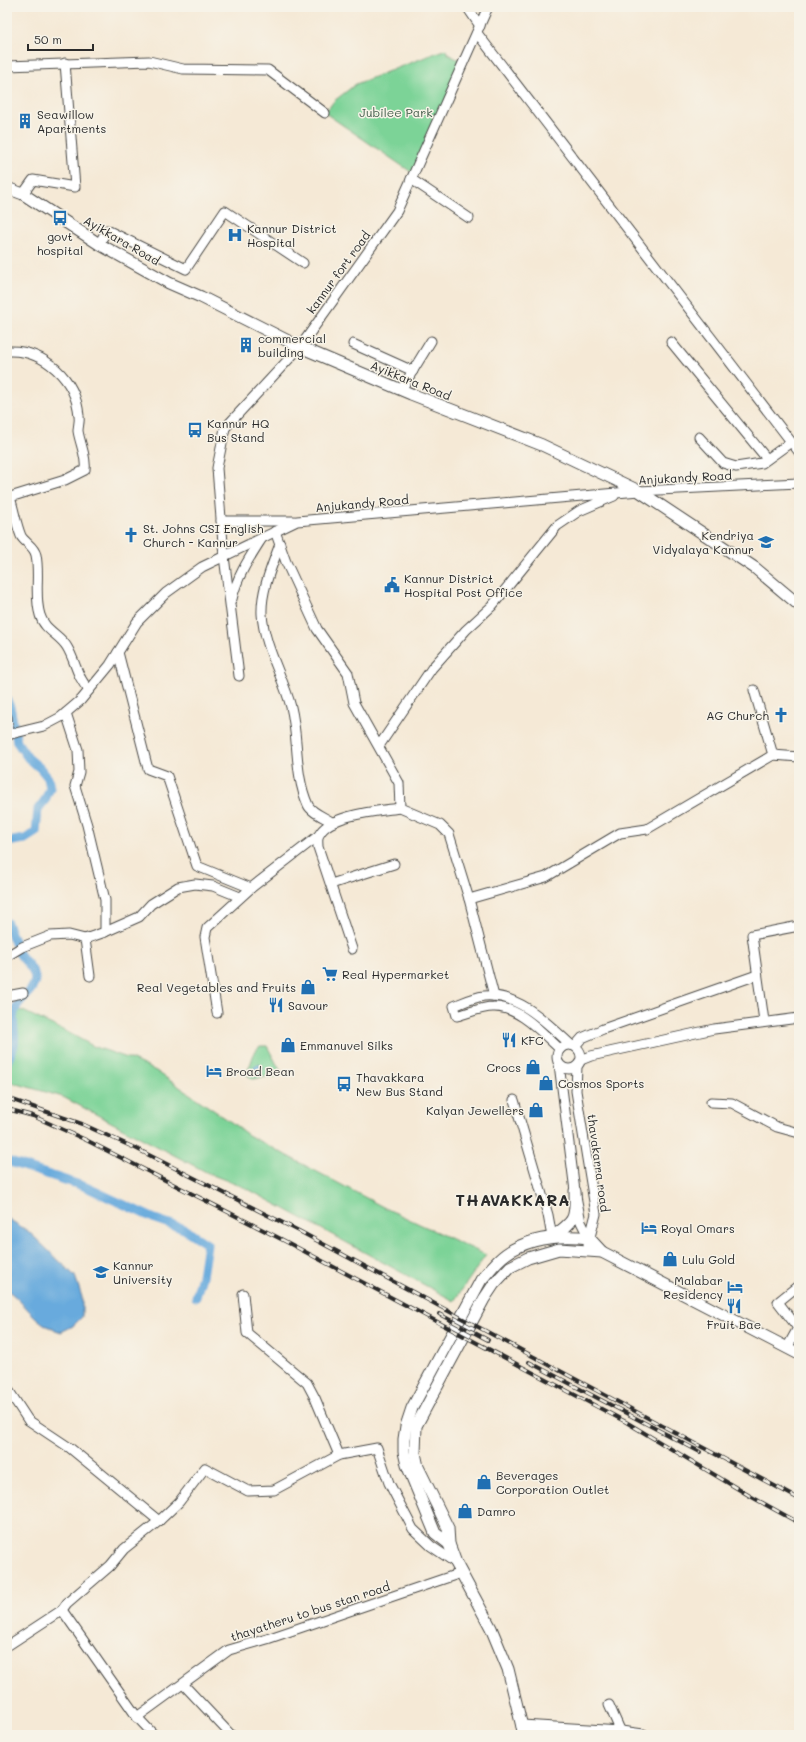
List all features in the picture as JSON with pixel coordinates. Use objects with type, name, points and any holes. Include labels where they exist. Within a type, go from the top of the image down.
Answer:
[{"type":"main road","name":"Ayikkara Road","points":[[7,188],[23,194],[99,244],[170,283],[300,347],[401,390],[542,445],[639,491],[755,568],[799,605]]},
{"type":"main road","points":[[552,1237],[572,1220],[576,1212],[575,1191]]},
{"type":"main road","points":[[449,1544],[435,1533],[407,1465],[404,1452],[406,1426],[412,1408],[481,1280],[493,1265],[507,1253],[537,1240],[552,1237],[571,1236],[589,1238],[602,1252],[799,1354]]},
{"type":"main road","points":[[602,1252],[559,1249],[528,1258],[510,1267],[494,1284],[416,1426],[415,1444],[418,1467],[448,1528],[449,1544],[458,1568],[471,1589],[491,1628],[503,1657],[514,1689],[523,1730],[622,1732],[643,1735]]},
{"type":"street","points":[[467,7],[479,30],[799,452]]},
{"type":"street","name":"kannur fort road","points":[[239,676],[224,556],[217,468],[225,428],[300,347],[397,211],[488,7]]},
{"type":"street","points":[[7,66],[149,60],[183,69],[268,70],[325,113]]},
{"type":"street","points":[[23,194],[33,180],[75,187],[65,63]]},
{"type":"street","points":[[411,179],[469,218]]},
{"type":"street","points":[[99,244],[107,230],[186,269],[225,211],[303,263]]},
{"type":"street","points":[[401,390],[431,341]]},
{"type":"street","points":[[671,342],[767,459]]},
{"type":"street","points":[[353,344],[413,371]]},
{"type":"street","points":[[7,351],[33,354],[53,366],[65,377],[73,390],[79,416],[78,429],[86,464],[85,470],[66,480],[9,498],[22,536],[34,549],[36,554],[38,582],[37,599],[40,616],[49,630],[61,639],[67,648],[77,673],[89,690]]},
{"type":"street","points":[[699,438],[723,463],[736,467],[752,466],[762,463],[791,442]]},
{"type":"street","name":"Anjukandy Road","points":[[8,735],[44,726],[66,713],[81,700],[118,652],[137,622],[166,593],[202,567],[297,521],[620,492],[799,483]]},
{"type":"street","points":[[379,746],[432,668],[466,630],[492,606],[557,526],[579,511],[620,492]]},
{"type":"street","points":[[222,521],[297,521]]},
{"type":"street","points":[[275,531],[286,562],[316,629],[348,674],[354,704],[399,783],[400,808]]},
{"type":"street","points":[[230,605],[235,586],[245,565],[262,538]]},
{"type":"street","points":[[280,544],[264,592],[262,615],[268,645],[291,707],[298,773],[304,795],[309,807],[330,821],[334,822]]},
{"type":"street","points":[[118,652],[148,769],[167,776],[197,866],[251,888]]},
{"type":"street","points":[[754,690],[773,755]]},
{"type":"street","points":[[66,713],[78,750],[79,772],[75,786],[87,825],[105,900],[105,932]]},
{"type":"street","points":[[7,717],[8,735]]},
{"type":"street","points":[[469,899],[546,877],[620,833],[647,829],[773,755],[799,758]]},
{"type":"street","points":[[217,1013],[205,937],[207,928],[240,897],[318,836],[324,828],[334,822],[382,810],[400,808],[427,819],[445,829],[452,840],[494,996]]},
{"type":"street","points":[[318,836],[318,847],[352,949]]},
{"type":"street","points":[[331,884],[394,864]]},
{"type":"street","points":[[7,956],[22,947],[50,936],[69,935],[85,939],[105,932],[139,917],[151,904],[178,886],[195,884],[213,886],[240,897]]},
{"type":"street","points":[[764,1021],[752,935],[799,926]]},
{"type":"street","points":[[85,939],[90,976]]},
{"type":"street","points":[[575,1046],[582,1038],[757,975]]},
{"type":"street","points":[[7,996],[23,993]]},
{"type":"street","points":[[560,1049],[517,1013],[494,1006],[457,1016],[454,1006],[482,996],[494,996],[510,999],[521,1004],[575,1046],[582,1055],[579,1063]]},
{"type":"street","points":[[559,1064],[566,1069],[570,1069],[591,1056],[714,1029],[764,1021],[799,1018]]},
{"type":"street","points":[[589,1238],[581,1222],[575,1191],[557,1056],[560,1049],[567,1044],[612,1052]]},
{"type":"street","name":"thavakarra road","points":[[579,1063],[576,1091],[596,1214],[589,1238],[587,1252]]},
{"type":"street","points":[[514,1100],[548,1215],[552,1237]]},
{"type":"street","points":[[711,1102],[732,1104],[777,1127],[799,1133]]},
{"type":"street","points":[[787,1348],[798,1328],[778,1302],[799,1286]]},
{"type":"street","points":[[243,1294],[247,1333],[307,1383],[316,1398],[339,1456]]},
{"type":"street","points":[[9,1391],[28,1420],[70,1448],[159,1521]]},
{"type":"street","points":[[7,1646],[62,1610],[67,1603],[110,1566],[124,1548],[159,1521],[179,1502],[205,1468],[248,1491],[274,1490],[339,1456],[377,1448],[389,1483],[413,1529],[458,1568]]},
{"type":"street","name":"thayatheru to bus stan road","points":[[137,1717],[229,1650],[267,1639],[458,1568]]},
{"type":"street","points":[[62,1610],[137,1717],[154,1735]]},
{"type":"street","points":[[183,1684],[230,1735]]},
{"type":"street","points":[[609,1705],[622,1732]]},
{"type":"green space","name":"Jubilee Park","points":[[446,49],[449,55],[464,62],[414,174],[325,113],[334,101],[356,84]]},
{"type":"green space","points":[[7,1008],[23,1011],[93,1046],[133,1060],[156,1071],[248,1135],[385,1208],[486,1255],[454,1301],[246,1188],[210,1174],[63,1097],[7,1081]]},
{"type":"green space","points":[[260,1046],[267,1046],[282,1074],[274,1078],[271,1076],[253,1079],[246,1074],[255,1052]]},
{"type":"water","points":[[258,1064],[263,1069],[258,1074],[253,1069]]},
{"type":"water","points":[[7,1218],[28,1231],[75,1276],[82,1297],[82,1317],[73,1326],[61,1332],[44,1324],[7,1290]]},
{"type":"waterway","points":[[7,700],[10,707],[17,742],[28,758],[40,768],[48,778],[50,788],[45,800],[38,809],[36,832],[25,839],[7,842]]},
{"type":"waterway","points":[[7,923],[15,943]]},
{"type":"waterway","points":[[7,1062],[12,1052],[15,1040],[13,1021],[15,1011],[19,1002],[33,986],[35,978],[31,969],[19,953]]},
{"type":"waterway","points":[[7,1161],[86,1187],[155,1219],[184,1229],[207,1244],[202,1276],[196,1297]]},
{"type":"railway","points":[[7,1098],[82,1124],[137,1149],[299,1231],[799,1499]]},
{"type":"railway","points":[[7,1109],[33,1116],[86,1140],[281,1239],[626,1422],[750,1496],[799,1523]]},
{"type":"railway","points":[[439,1314],[488,1340]]},
{"type":"railway","points":[[529,1362],[700,1452]]},
{"type":"place","name":"Seawillow Apartments","points":[[25,121]]},
{"type":"place","name":"govt hospital","points":[[60,218]]},
{"type":"place","name":"Kannur District Hospital","points":[[235,235]]},
{"type":"place","name":"commercial building","points":[[246,345]]},
{"type":"place","name":"Kannur HQ Bus Stand","points":[[195,430]]},
{"type":"place","name":"St. Johns CSI English Church - Kannur","points":[[131,535]]},
{"type":"place","name":"Kendriya Vidyalaya Kannur","points":[[766,542]]},
{"type":"place","name":"Kannur District Hospital Post Office","points":[[392,585]]},
{"type":"place","name":"AG Church","points":[[781,715]]},
{"type":"place","name":"Real Hypermarket","points":[[330,974]]},
{"type":"place","name":"Real Vegetables and Fruits","points":[[308,987]]},
{"type":"place","name":"Savour","points":[[276,1005]]},
{"type":"place","name":"KFC","points":[[509,1040]]},
{"type":"place","name":"Emmanuvel Silks","points":[[288,1045]]},
{"type":"place","name":"Crocs","points":[[533,1067]]},
{"type":"place","name":"Broad Bean","points":[[214,1071]]},
{"type":"place","name":"Cosmos Sports","points":[[546,1083]]},
{"type":"place","name":"Thavakkara New Bus Stand","points":[[344,1084]]},
{"type":"place","name":"Kalyan Jewellers","points":[[536,1110]]},
{"type":"place","name":"Royal Omars","points":[[649,1228]]},
{"type":"place","name":"Lulu Gold","points":[[670,1259]]},
{"type":"place","name":"Kannur University","points":[[101,1272]]},
{"type":"place","name":"Malabar Residency","points":[[735,1287]]},
{"type":"place","name":"Fruit Bae","points":[[734,1306]]},
{"type":"place","name":"Beverages Corporation Outlet","points":[[484,1482]]},
{"type":"place","name":"Damro","points":[[465,1511]]},
{"type":"district","name":"THAVAKKARA","points":[[513,1199]]}]
